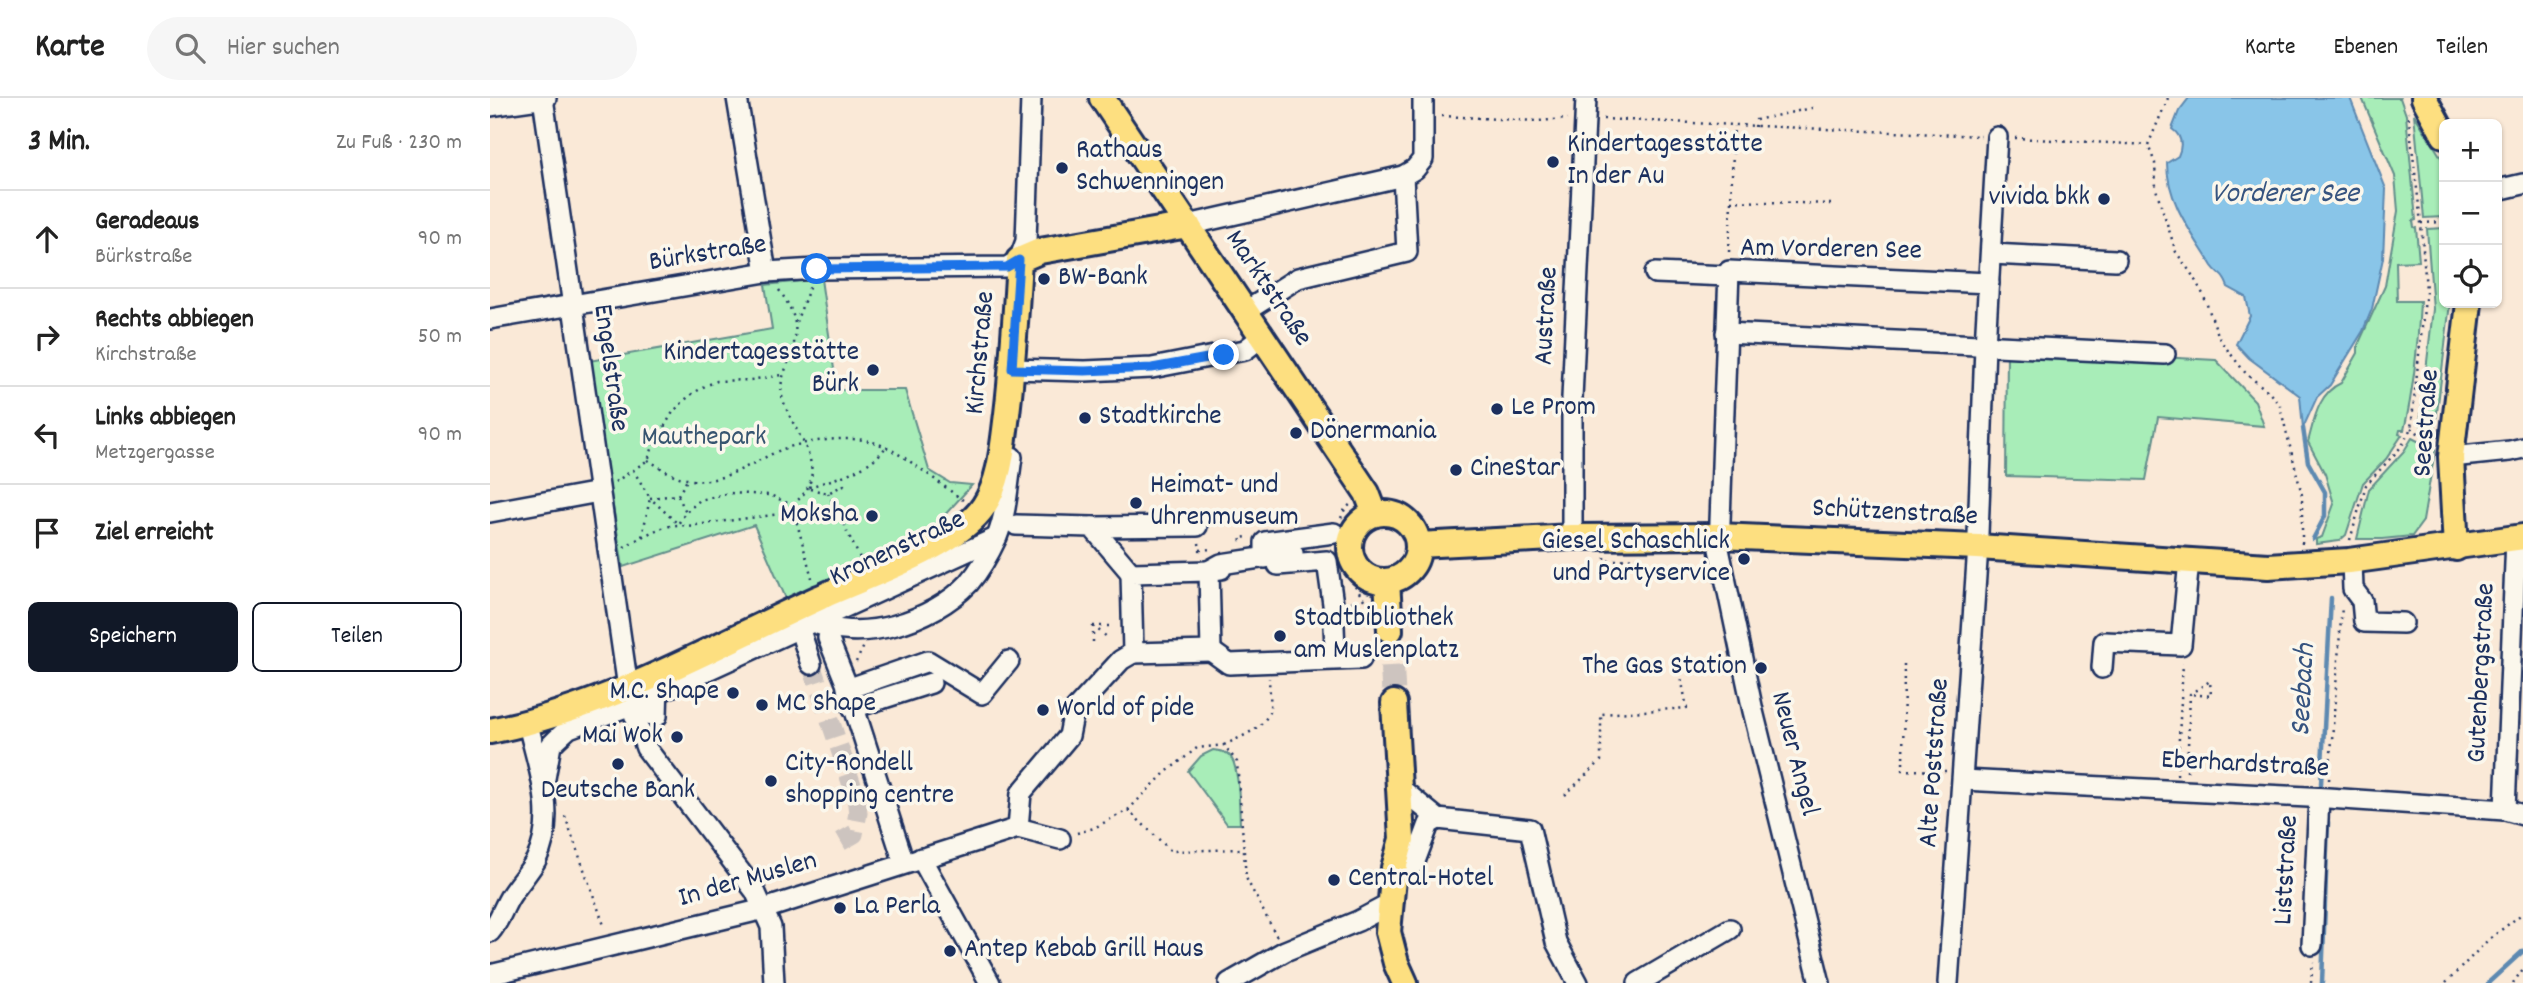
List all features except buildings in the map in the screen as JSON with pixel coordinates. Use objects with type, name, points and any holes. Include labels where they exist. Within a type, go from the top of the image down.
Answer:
[{"type":"main road","name":"Marktstraße","points":[[1100,99],[1367,492],[1375,514]]},
{"type":"main road","points":[[2415,102],[2439,129]]},
{"type":"main road","points":[[1025,257],[1188,225]]},
{"type":"main road","name":"Kirchstraße","points":[[975,503],[992,488],[1003,451],[1016,369],[1025,257]]},
{"type":"main road","name":"Seestraße","points":[[2456,548],[2451,457],[2468,308]]},
{"type":"main road","name":"Kronenstraße","points":[[490,731],[528,724],[630,696],[806,615],[938,545],[975,517],[975,503]]},
{"type":"main road","points":[[1375,514],[1399,516],[1409,523],[1416,533],[1419,545],[1418,555],[1407,573],[1387,581],[1363,575],[1350,554],[1350,541],[1355,529],[1363,520],[1375,514]]},
{"type":"main road","name":"Schützenstraße","points":[[1419,545],[1572,537],[1719,536],[1978,547],[2268,566],[2356,555],[2456,548],[2520,538]]},
{"type":"main road","points":[[1387,581],[1390,630]]},
{"type":"main road","points":[[1395,702],[1402,839],[1393,876],[1388,932],[1405,983]]},
{"type":"street","points":[[490,106],[544,98]]},
{"type":"street","name":"Engelstraße","points":[[544,98],[630,696],[646,748],[755,891],[771,927],[774,983]]},
{"type":"street","points":[[737,98],[766,272]]},
{"type":"street","points":[[1025,257],[1031,98]]},
{"type":"street","name":"Austraße","points":[[1572,537],[1572,398],[1586,98]]},
{"type":"street","points":[[1188,225],[1403,176],[1416,169],[1423,159],[1422,107]]},
{"type":"street","points":[[1978,547],[1985,346],[1997,137]]},
{"type":"street","points":[[1246,311],[1298,278],[1407,253],[1403,176]]},
{"type":"street","points":[[2502,189],[2523,184]]},
{"type":"street","points":[[1991,254],[2116,260]]},
{"type":"street","name":"Bürkstraße","points":[[490,319],[766,272],[1007,267],[1025,257]]},
{"type":"street","points":[[1655,273],[1729,274]]},
{"type":"street","name":"Am Vorderen See","points":[[1719,536],[1729,274],[1989,283]]},
{"type":"street","points":[[1727,333],[2165,354]]},
{"type":"street","points":[[1016,369],[1085,371],[1152,368],[1245,350],[1264,337]]},
{"type":"street","name":"Kirchstraße","points":[[1005,529],[1013,449],[1016,369]]},
{"type":"street","points":[[2451,457],[2523,448]]},
{"type":"street","name":"Kirchstraße","points":[[1003,451],[1005,529]]},
{"type":"street","points":[[490,513],[599,492]]},
{"type":"street","name":"Kronenstraße","points":[[806,615],[1005,529],[1197,526]]},
{"type":"street","points":[[1092,527],[1131,572],[1133,653]]},
{"type":"street","name":"Kronenstraße","points":[[806,615],[859,630],[891,626],[919,617],[967,585],[1005,529]]},
{"type":"street","name":"Neuer Angel","points":[[1719,536],[1719,549],[1741,654],[1820,983]]},
{"type":"street","name":"Gutenbergstraße","points":[[2514,813],[2520,538]]},
{"type":"street","points":[[1211,651],[1215,570],[1221,564],[1272,561],[1330,547],[1335,649]]},
{"type":"street","name":"Alte Poststraße","points":[[1948,983],[1978,547]]},
{"type":"street","points":[[2356,555],[2353,589],[2362,601],[2364,622],[2403,623]]},
{"type":"street","points":[[2102,668],[2104,642],[2181,645],[2189,560]]},
{"type":"street","points":[[1131,572],[1215,570]]},
{"type":"street","points":[[806,615],[811,664]]},
{"type":"street","points":[[828,638],[913,860],[943,898],[990,983]]},
{"type":"street","points":[[1060,839],[1018,828],[1021,793],[1069,736],[1074,712],[1121,660],[1133,653],[1211,651],[1229,664],[1361,659]]},
{"type":"street","points":[[850,698],[928,661],[982,694],[1009,661]]},
{"type":"street","points":[[630,696],[643,713],[657,716],[658,683]]},
{"type":"street","points":[[850,698],[931,683]]},
{"type":"street","name":"Kronenstraße","points":[[544,784],[551,746],[557,738],[569,728],[630,696]]},
{"type":"street","points":[[490,932],[496,926],[509,897],[536,859],[546,827],[544,784],[528,724]]},
{"type":"street","name":"Eberhardstraße","points":[[1964,776],[2181,787],[2514,813]]},
{"type":"street","points":[[1399,787],[1438,819],[1530,829],[1556,942],[1578,983]]},
{"type":"street","name":"Liststraße","points":[[2312,945],[2323,798]]},
{"type":"street","points":[[1393,876],[1414,864],[1429,824],[1438,819]]},
{"type":"street","name":"In der Muslen","points":[[490,975],[764,909],[1018,828]]},
{"type":"street","points":[[490,912],[509,897]]},
{"type":"street","points":[[1229,983],[1285,951],[1358,921],[1390,904]]},
{"type":"street","points":[[1358,921],[1388,932]]},
{"type":"street","points":[[1638,983],[1730,929]]},
{"type":"path","points":[[2168,98],[2148,145],[2155,163],[2155,189],[2176,252],[2203,294],[2220,340],[2247,375],[2280,406],[2302,495],[2302,549]]},
{"type":"path","points":[[2356,555],[2367,485],[2402,446],[2411,428],[2426,290],[2415,102]]},
{"type":"path","points":[[1422,107],[1536,121],[1586,118],[2148,145]]},
{"type":"path","points":[[1755,127],[1756,120],[1817,107]]},
{"type":"path","points":[[1729,274],[1734,126]]},
{"type":"path","points":[[1731,201],[1832,204]]},
{"type":"path","points":[[2421,223],[2439,222]]},
{"type":"path","points":[[609,556],[642,537],[678,524],[688,526],[780,514],[802,498],[809,488],[812,465],[782,395],[782,375],[795,340],[796,322],[817,269]]},
{"type":"path","points":[[766,272],[792,308],[796,322]]},
{"type":"path","points":[[599,492],[649,460],[654,444],[673,412],[689,396],[717,381],[782,375]]},
{"type":"path","points":[[2411,428],[2451,457]]},
{"type":"path","points":[[649,460],[687,480],[728,476],[785,449],[857,438],[886,447],[975,503]]},
{"type":"path","points":[[809,488],[845,475],[880,456],[886,447]]},
{"type":"path","points":[[633,470],[650,498],[678,524]]},
{"type":"path","points":[[678,495],[687,480]]},
{"type":"path","points":[[809,488],[828,493],[844,485],[845,487]]},
{"type":"path","points":[[678,524],[686,512],[700,500],[729,493],[770,495],[792,505]]},
{"type":"path","points":[[828,493],[861,561]]},
{"type":"path","points":[[650,498],[678,495]]},
{"type":"path","points":[[678,495],[686,512]]},
{"type":"path","points":[[642,537],[650,498]]},
{"type":"path","points":[[792,505],[806,615]]},
{"type":"path","points":[[1197,526],[1200,550],[1220,548]]},
{"type":"path","points":[[1605,561],[1637,558]]},
{"type":"path","points":[[2323,798],[2343,598]]},
{"type":"path","points":[[1334,604],[1371,600]]},
{"type":"path","points":[[1093,626],[1114,626]]},
{"type":"path","points":[[1093,626],[1107,637]]},
{"type":"path","points":[[1093,626],[1093,645]]},
{"type":"path","points":[[2181,645],[2181,787]]},
{"type":"path","points":[[1565,795],[1601,761],[1601,714],[1687,708],[1679,667],[1741,654]]},
{"type":"path","points":[[1060,839],[1094,828],[1128,810],[1165,772],[1197,748],[1224,745],[1249,733],[1267,718],[1270,710],[1269,663]]},
{"type":"path","points":[[1904,664],[1903,770],[1964,776]]},
{"type":"path","points":[[2181,787],[2190,694],[2210,681],[2211,696],[2190,694]]},
{"type":"path","points":[[1224,745],[1237,762],[1246,878],[1282,945]]},
{"type":"path","points":[[1128,810],[1171,851],[1244,849]]},
{"type":"path","points":[[565,817],[611,946]]},
{"type":"path","points":[[2446,983],[2488,940],[2523,913]]},
{"type":"path","points":[[2513,983],[2523,969]]},
{"type":"green space","points":[[2362,98],[2400,98],[2406,115],[2416,220],[2413,221],[2419,261],[2396,262],[2397,301],[2420,301],[2417,350],[2404,430],[2400,430],[2399,434],[2402,435],[2386,459],[2363,483],[2346,535],[2339,541],[2316,544],[2316,539],[2322,537],[2334,504],[2325,474],[2308,442],[2318,408],[2327,393],[2341,383],[2358,353],[2358,345],[2385,286],[2398,211],[2395,176]]},
{"type":"green space","points":[[2414,114],[2439,154],[2439,217],[2424,218]]},
{"type":"green space","points":[[2439,228],[2439,308],[2449,308],[2434,438],[2420,424],[2433,309],[2427,229]]},
{"type":"green space","name":"Mauthepark","points":[[821,279],[837,390],[905,390],[929,470],[950,483],[972,485],[922,540],[787,601],[754,525],[623,567],[589,361],[772,329],[765,285]]},
{"type":"green space","points":[[2007,349],[2216,360],[2255,401],[2264,426],[2158,417],[2146,480],[2006,476]]},
{"type":"green space","points":[[2412,438],[2435,450],[2423,521],[2412,536],[2357,539],[2369,489],[2404,451]]},
{"type":"green space","points":[[1213,750],[1226,753],[1233,760],[1240,824],[1227,824],[1188,771],[1201,756]]},
{"type":"water","name":"Vorderer See","points":[[2189,98],[2350,98],[2386,189],[2383,258],[2372,309],[2363,331],[2330,385],[2317,397],[2303,428],[2300,396],[2249,358],[2236,344],[2250,316],[2246,297],[2228,287],[2212,266],[2182,217],[2171,191],[2167,163],[2178,156],[2181,148],[2180,138],[2172,129],[2179,111]]},
{"type":"waterway","points":[[2303,428],[2308,462],[2325,492],[2325,516],[2313,539]]},
{"type":"waterway","name":"Seebach","points":[[2321,784],[2331,598]]},
{"type":"waterway","points":[[2322,983],[2328,822]]},
{"type":"waterway","points":[[2488,983],[2523,951]]},
{"type":"tunnel","points":[[1390,630],[1394,703]]},
{"type":"tunnel","points":[[811,664],[856,797],[858,813],[854,834],[840,842]]},
{"type":"place","name":"Kindertagesstätte In der Au","points":[[1553,162]]},
{"type":"place","name":"Rathaus Schwenningen","points":[[1062,168]]},
{"type":"place","name":"vivida bkk","points":[[2104,199]]},
{"type":"place","name":"BW-Bank","points":[[1044,279]]},
{"type":"place","name":"Kindertagesstätte Bürk","points":[[873,370]]},
{"type":"place","name":"Le Prom","points":[[1497,409]]},
{"type":"place","name":"Stadtkirche","points":[[1085,418]]},
{"type":"place","name":"Dönermania","points":[[1296,433]]},
{"type":"place","name":"CineStar","points":[[1456,470]]},
{"type":"place","name":"Heimat- und Uhrenmuseum","points":[[1136,503]]},
{"type":"place","name":"Moksha","points":[[872,516]]},
{"type":"place","name":"Giesel Schaschlick und Partyservice","points":[[1744,559]]},
{"type":"place","name":"Stadtbibliothek am Muslenplatz","points":[[1280,636]]},
{"type":"place","name":"The Gas Station","points":[[1761,668]]},
{"type":"place","name":"M.C. Shape","points":[[733,693]]},
{"type":"place","name":"MC Shape","points":[[762,705]]},
{"type":"place","name":"World of pide","points":[[1043,710]]},
{"type":"place","name":"Mai Wok","points":[[677,737]]},
{"type":"place","name":"Deutsche Bank","points":[[618,764]]},
{"type":"place","name":"City-Rondell shopping centre","points":[[771,781]]},
{"type":"place","name":"Central-Hotel","points":[[1334,880]]},
{"type":"place","name":"La Perla","points":[[840,908]]},
{"type":"place","name":"Antep Kebab Grill Haus","points":[[950,951]]},
{"type":"route","points":[[817,269],[1007,267],[1019,260],[1012,369],[1085,371],[1152,368],[1224,355]]}]
